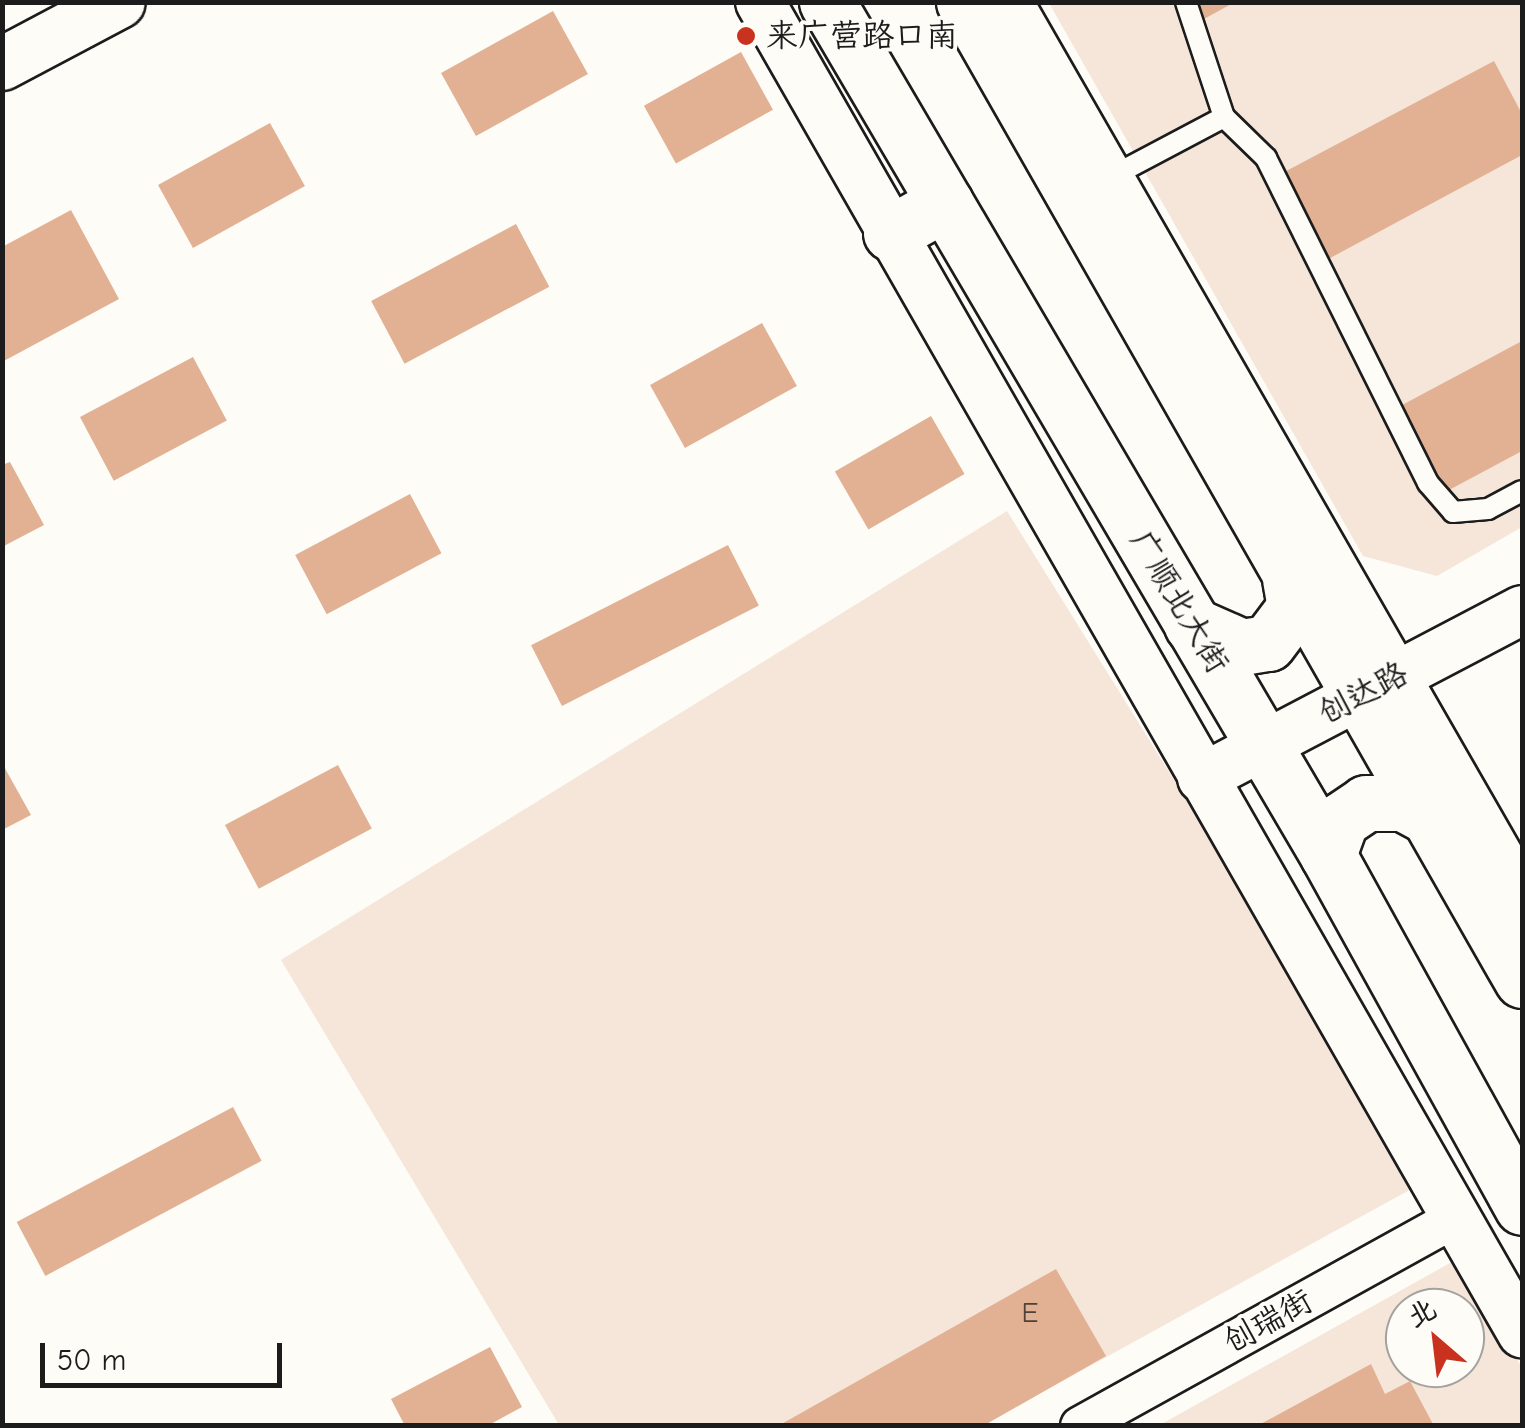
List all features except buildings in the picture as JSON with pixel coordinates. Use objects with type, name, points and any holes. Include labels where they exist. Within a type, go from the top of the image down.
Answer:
[{"type":"main road","points":[[2,64],[119,2]]},
{"type":"main road","name":"广顺北大街","points":[[827,2],[1328,855],[1522,1207]]},
{"type":"main road","points":[[964,2],[1092,187],[1144,317],[1290,579],[1377,687],[1427,816],[1522,980]]},
{"type":"main road","points":[[891,233],[945,204]]},
{"type":"main road","points":[[1144,317],[1148,246]]},
{"type":"main road","points":[[1192,625],[1242,648],[1268,643],[1295,607],[1290,579]]},
{"type":"main road","points":[[1328,855],[1340,820],[1366,802],[1403,803],[1427,816]]},
{"type":"street","points":[[760,2],[1522,1333]]},
{"type":"street","points":[[1008,2],[1092,187],[1148,246],[1377,687],[1522,897]]},
{"type":"street","name":"创达路","points":[[1202,778],[1522,610]]},
{"type":"street","name":"创瑞街","points":[[1080,1426],[1456,1218]]},
{"type":"lane","points":[[1186,2],[1224,117],[1266,158],[1428,483],[1453,512],[1488,509],[1522,491]]},
{"type":"lane","points":[[1092,187],[1224,117]]},
{"type":"shaded area","points":[[1049,3],[1522,3],[1522,527],[1437,576],[1363,556]]},
{"type":"shaded area","points":[[1007,511],[1424,1182],[983,1425],[559,1425],[281,960]]},
{"type":"shaded area","points":[[1459,1258],[1476,1288],[1405,1288]]},
{"type":"shaded area","points":[[1385,1299],[1385,1388],[1485,1388],[1485,1303],[1522,1368],[1522,1425],[1158,1426]]},
{"type":"place","name":"来广营路口南","points":[[746,36]]}]
